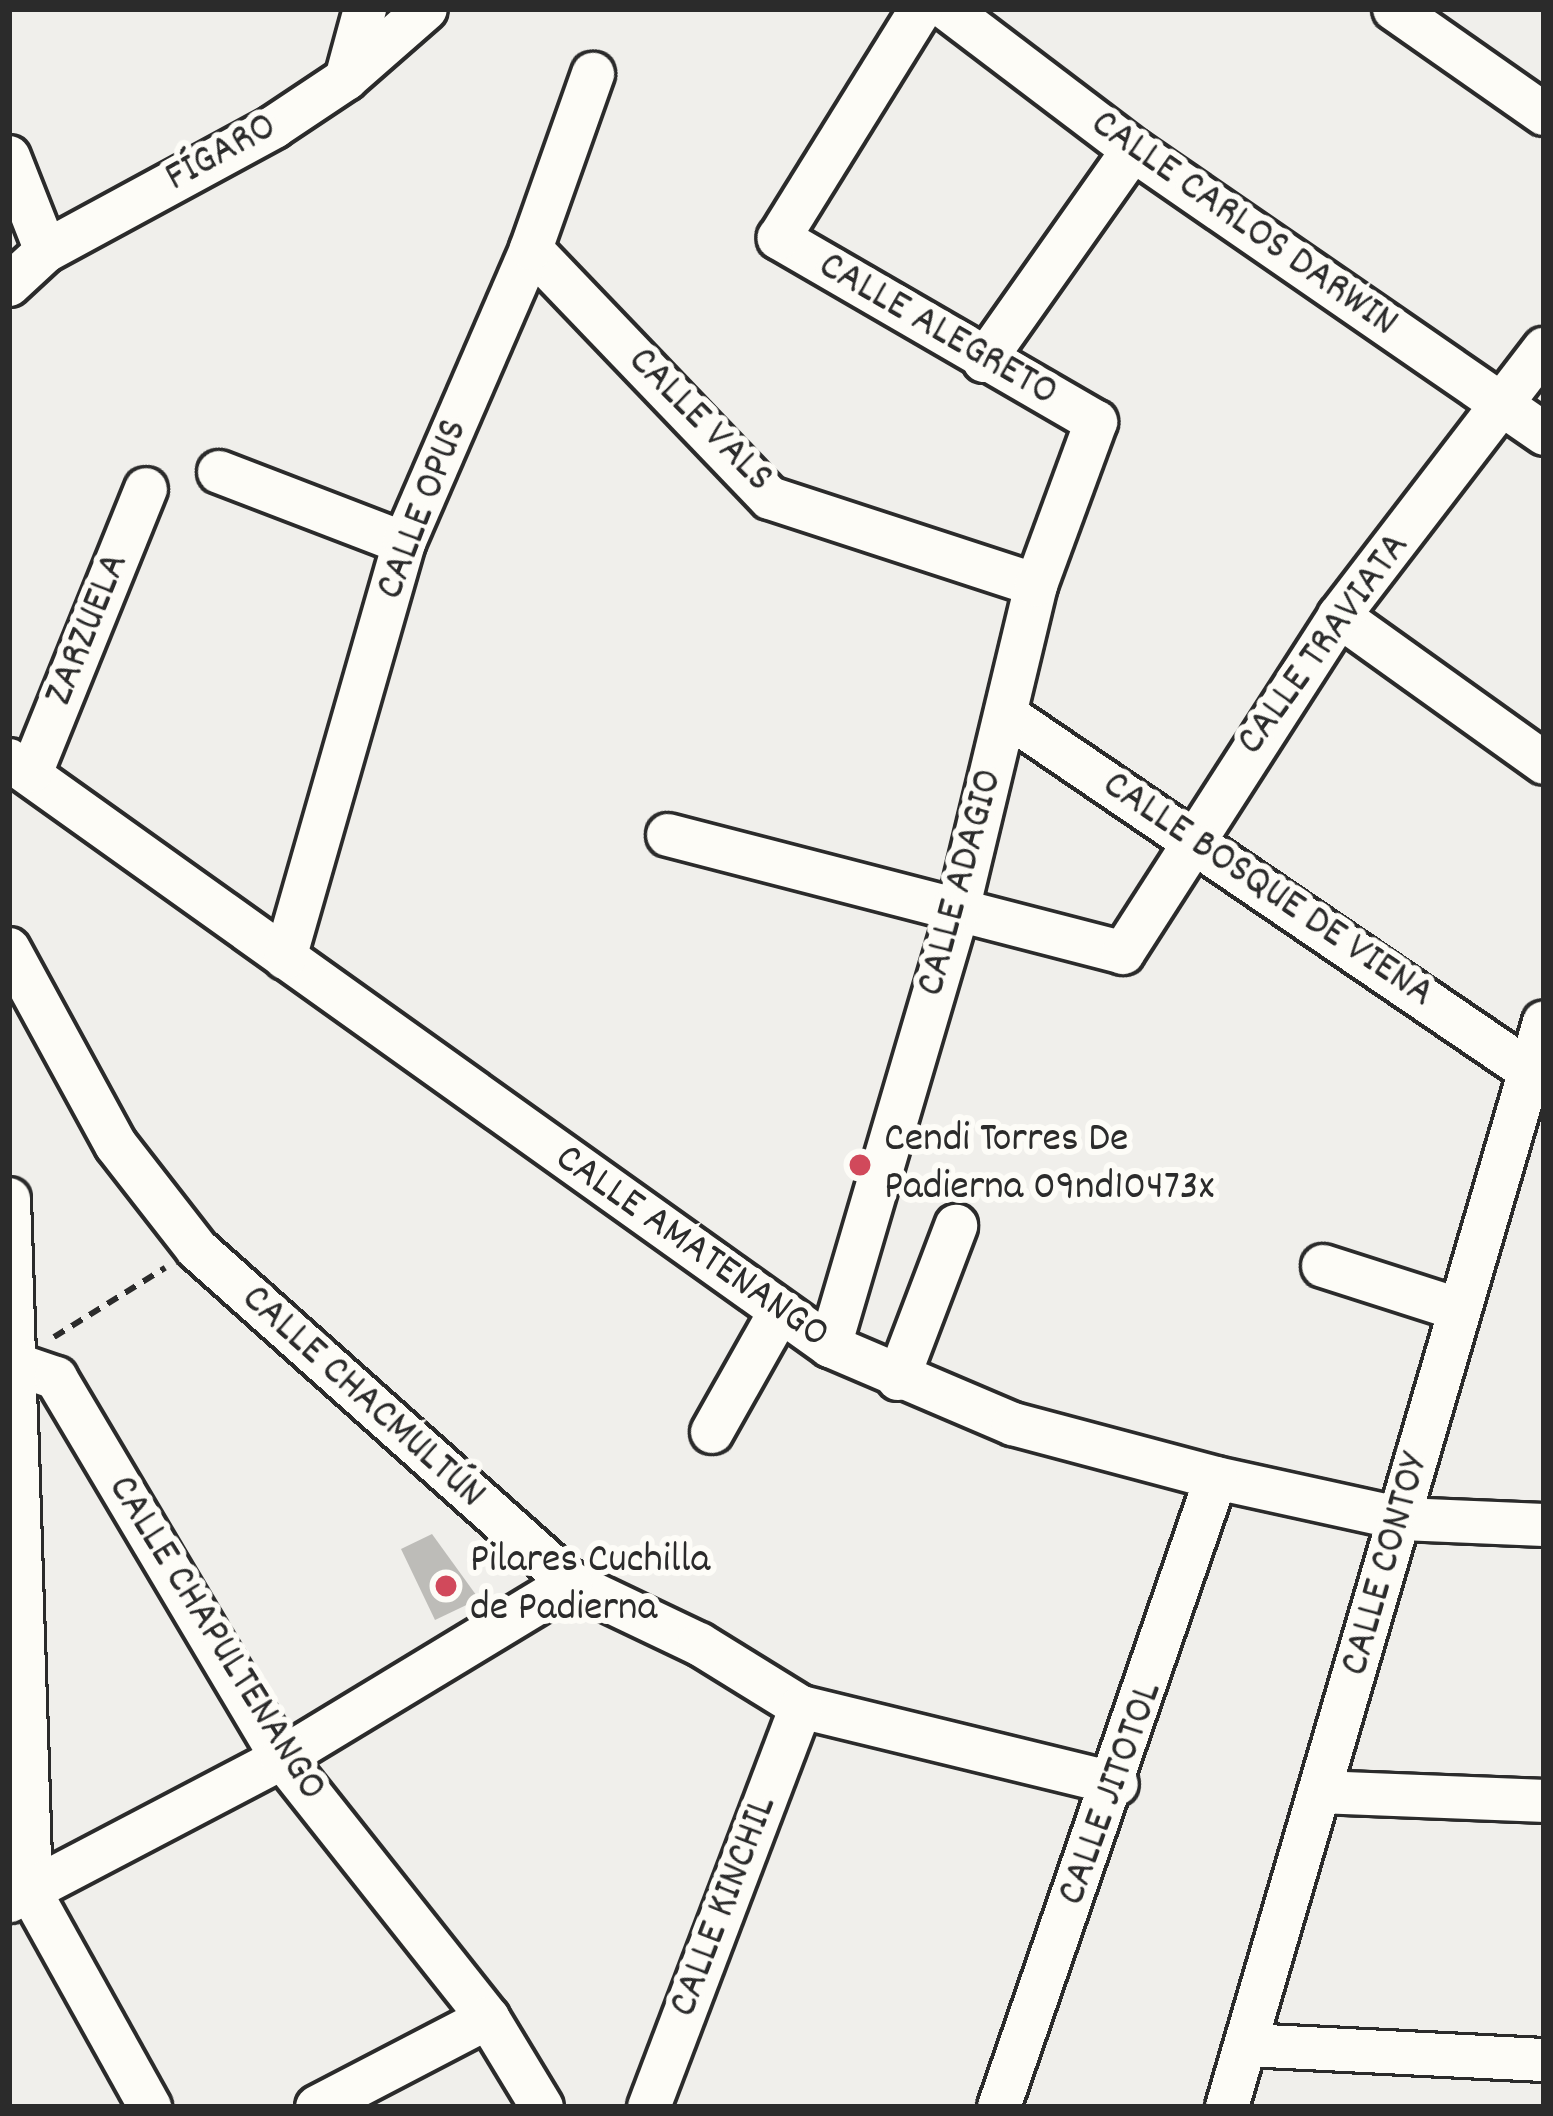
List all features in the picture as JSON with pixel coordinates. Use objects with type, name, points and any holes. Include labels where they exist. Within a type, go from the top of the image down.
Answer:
[{"type":"street","points":[[346,80],[365,9]]},
{"type":"street","name":"FÍGARO","points":[[9,285],[46,251],[346,80],[426,9]]},
{"type":"street","name":"CALLE ALEGRETO","points":[[921,9],[779,238],[1096,422]]},
{"type":"street","name":"CALLE CARLOS DARWIN","points":[[946,9],[1133,150],[1544,434]]},
{"type":"street","points":[[1394,9],[1544,113]]},
{"type":"street","name":"CALLE OPUS","points":[[285,958],[404,543],[531,249],[593,74]]},
{"type":"street","points":[[984,361],[1133,150]]},
{"type":"street","points":[[9,158],[46,251]]},
{"type":"street","name":"CALLE VALS","points":[[531,249],[770,498],[1036,585]]},
{"type":"street","name":"CALLE TRAVIATA","points":[[958,910],[1124,952],[1192,836],[1339,616],[1544,350]]},
{"type":"street","name":"CALLE ADAGIO","points":[[830,1346],[958,910],[1036,585],[1096,422]]},
{"type":"street","points":[[219,472],[404,543]]},
{"type":"street","name":"ZARZUELA","points":[[20,765],[146,489]]},
{"type":"street","points":[[1339,616],[1544,763]]},
{"type":"street","name":"CALLE BOSQUE DE VIENA","points":[[1008,716],[1192,836],[1526,1068]]},
{"type":"street","name":"CALLE AMATENANGO","points":[[20,765],[778,1315],[830,1346],[898,1379],[1013,1424],[1216,1478],[1402,1519],[1544,1526]]},
{"type":"street","points":[[668,835],[958,910]]},
{"type":"street","name":"CALLE CHACMULTÚN","points":[[9,949],[116,1144],[196,1249],[572,1582],[699,1644],[801,1707],[1117,1784]]},
{"type":"street","name":"CALLE CONTOY","points":[[1227,2107],[1402,1519],[1455,1308],[1524,1139],[1526,1068],[1544,1022]]},
{"type":"street","points":[[9,1198],[20,1897],[150,2107]]},
{"type":"street","points":[[898,1379],[956,1226]]},
{"type":"street","points":[[1323,1266],[1455,1308]]},
{"type":"street","points":[[712,1432],[778,1315]]},
{"type":"street","name":"CALLE CHAPULTENANGO","points":[[12,1362],[56,1378],[282,1758],[488,2018],[542,2107]]},
{"type":"street","name":"CALLE JITOTOL","points":[[999,2107],[1117,1784],[1216,1478]]},
{"type":"street","points":[[20,1897],[282,1758],[572,1582]]},
{"type":"street","name":"CALLE KINCHIL","points":[[649,2107],[801,1707]]},
{"type":"street","points":[[1322,1792],[1544,1801]]},
{"type":"street","points":[[317,2107],[488,2018]]},
{"type":"street","points":[[1246,2045],[1544,2060]]},
{"type":"path","points":[[12,1362],[196,1249]]},
{"type":"building","name":"Pilares Cuchilla de Padierna","points":[[432,1534],[479,1599],[435,1620],[401,1549]]},
{"type":"place","name":"Cendi Torres De Padierna 09nd10473x","points":[[860,1165]]},
{"type":"place","name":"Pilares Cuchilla de Padierna","points":[[446,1586]]}]
